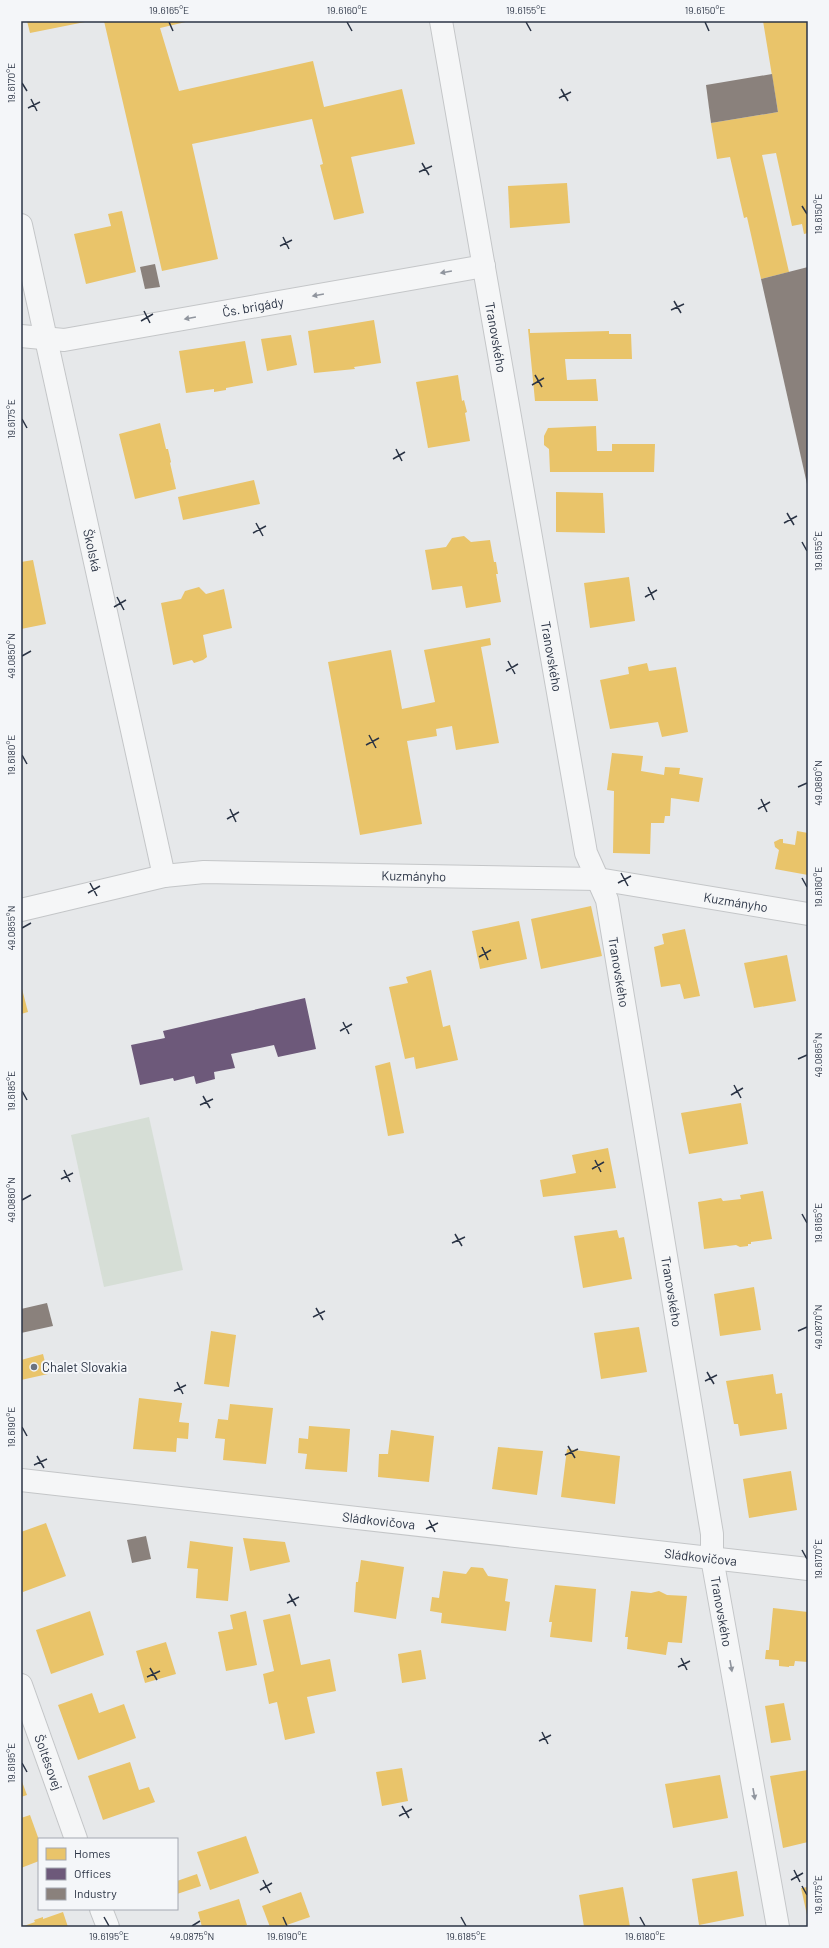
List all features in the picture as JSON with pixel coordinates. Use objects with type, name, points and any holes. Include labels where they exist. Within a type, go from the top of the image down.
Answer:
[{"type":"street","name":"Tranovského","points":[[441,21],[586,853],[608,900],[712,1534],[712,1558],[778,1927]]},
{"type":"street","name":"Školská","points":[[21,225],[164,876]]},
{"type":"street","name":"Čs. brigády","points":[[21,336],[64,340],[484,266]]},
{"type":"street","name":"Kuzmányho","points":[[21,910],[164,876],[204,872],[598,879],[808,914]]},
{"type":"street","name":"Sládkovičova","points":[[21,1480],[808,1569]]},
{"type":"street","name":"Šoltésovej","points":[[21,1685],[76,1838]]},
{"type":"street","points":[[101,1910],[108,1927]]},
{"type":"shaded area","points":[[149,1117],[183,1270],[104,1287],[71,1135]]},
{"type":"building: Homes","points":[[27,21],[85,21],[85,22],[30,33]]},
{"type":"building: Homes","points":[[104,21],[190,21],[160,28],[179,91],[313,61],[324,107],[402,89],[415,144],[351,157],[364,213],[334,220],[320,165],[323,164],[312,119],[192,144],[218,259],[162,271]]},
{"type":"building: Homes","points":[[763,21],[808,21],[808,233],[804,234],[802,224],[792,226],[776,153],[762,155],[789,272],[761,279],[747,217],[744,218],[730,157],[717,159],[711,123],[778,112]]},
{"type":"building: Homes","points":[[567,183],[570,223],[510,228],[508,186]]},
{"type":"building: Homes","points":[[122,211],[136,272],[86,284],[74,234],[111,226],[108,214]]},
{"type":"building: Homes","points":[[374,320],[381,363],[354,367],[355,369],[314,373],[308,331]]},
{"type":"building: Homes","points":[[528,329],[530,329],[530,333],[609,331],[609,334],[631,334],[632,359],[565,359],[567,380],[596,379],[598,401],[535,401]]},
{"type":"building: Homes","points":[[291,335],[297,365],[267,371],[261,339]]},
{"type":"building: Homes","points":[[245,341],[253,383],[214,392],[214,389],[186,393],[179,351]]},
{"type":"building: Homes","points":[[458,375],[462,401],[464,400],[467,412],[465,413],[470,441],[428,448],[416,382]]},
{"type":"building: Homes","points":[[160,423],[166,449],[168,449],[176,489],[135,499],[119,434]]},
{"type":"building: Homes","points":[[596,426],[597,451],[612,451],[612,444],[655,444],[654,472],[550,472],[549,449],[544,445],[544,436],[548,428]]},
{"type":"building: Homes","points":[[254,480],[260,504],[183,520],[178,497]]},
{"type":"building: Homes","points":[[556,492],[603,493],[605,533],[556,532]]},
{"type":"building: Homes","points":[[464,536],[471,542],[490,540],[494,562],[496,562],[498,574],[496,574],[501,602],[466,608],[462,586],[432,590],[425,550],[446,547],[452,538]]},
{"type":"building: Homes","points":[[33,560],[46,624],[21,629],[21,562]]},
{"type":"building: Homes","points":[[629,577],[635,621],[590,628],[584,583]]},
{"type":"building: Homes","points":[[199,587],[206,594],[224,589],[232,628],[203,635],[207,657],[203,660],[194,663],[192,660],[173,665],[161,603],[181,599],[185,591]]},
{"type":"building: Homes","points":[[490,638],[491,645],[481,647],[499,743],[456,750],[452,726],[436,729],[437,736],[407,741],[422,824],[360,835],[328,662],[391,650],[402,709],[435,702],[424,650]]},
{"type":"building: Homes","points":[[647,663],[649,671],[676,667],[688,732],[662,737],[658,722],[610,729],[600,680],[629,674],[628,667]]},
{"type":"building: Homes","points":[[612,753],[643,756],[641,771],[664,775],[665,767],[680,768],[679,774],[703,778],[699,802],[671,798],[670,816],[665,816],[664,823],[651,823],[650,854],[613,853],[614,791],[607,790]]},
{"type":"building: Homes","points":[[797,831],[808,833],[808,875],[775,869],[779,850],[775,847],[774,842],[783,839],[783,843],[795,845]]},
{"type":"building: Homes","points":[[591,906],[602,956],[541,969],[531,919]]},
{"type":"building: Homes","points":[[519,921],[527,959],[480,969],[472,931]]},
{"type":"building: Homes","points":[[685,929],[700,996],[684,999],[680,984],[661,987],[654,947],[664,944],[662,934]]},
{"type":"building: Homes","points":[[787,955],[796,1001],[754,1008],[744,963]]},
{"type":"building: Homes","points":[[431,970],[443,1027],[450,1025],[458,1060],[416,1069],[414,1057],[405,1059],[389,987],[408,983],[406,977]]},
{"type":"building: Homes","points":[[21,985],[28,1012],[21,1014]]},
{"type":"building: Homes","points":[[390,1062],[404,1133],[388,1136],[375,1066]]},
{"type":"building: Homes","points":[[741,1103],[748,1144],[689,1154],[681,1113]]},
{"type":"building: Homes","points":[[608,1148],[616,1188],[543,1197],[540,1180],[576,1173],[572,1155]]},
{"type":"building: Homes","points":[[763,1191],[772,1239],[751,1242],[748,1246],[740,1247],[736,1245],[704,1249],[698,1202],[721,1198],[723,1201],[741,1199],[740,1195]]},
{"type":"building: Homes","points":[[617,1230],[619,1238],[624,1237],[632,1279],[583,1288],[574,1236]]},
{"type":"building: Homes","points":[[754,1287],[761,1330],[720,1336],[714,1294]]},
{"type":"building: Homes","points":[[639,1327],[647,1372],[601,1379],[594,1333]]},
{"type":"building: Homes","points":[[211,1331],[236,1335],[229,1387],[204,1384]]},
{"type":"building: Homes","name":"Chalet Slovakia","points":[[43,1354],[48,1374],[21,1380],[21,1360]]},
{"type":"building: Homes","points":[[773,1374],[776,1394],[782,1393],[787,1429],[740,1436],[738,1424],[734,1424],[726,1381]]},
{"type":"building: Homes","points":[[139,1398],[182,1403],[179,1422],[189,1423],[188,1439],[177,1438],[176,1452],[133,1449]]},
{"type":"building: Homes","points":[[230,1404],[273,1408],[266,1464],[223,1460],[225,1439],[215,1438],[218,1419],[228,1420]]},
{"type":"building: Homes","points":[[309,1426],[350,1429],[347,1472],[305,1469],[307,1454],[298,1453],[299,1438],[308,1439]]},
{"type":"building: Homes","points":[[391,1430],[434,1436],[429,1482],[378,1477],[379,1454],[388,1454]]},
{"type":"building: Homes","points":[[498,1447],[543,1451],[537,1495],[492,1489]]},
{"type":"building: Homes","points":[[567,1449],[620,1456],[615,1504],[561,1497]]},
{"type":"building: Homes","points":[[791,1471],[797,1510],[749,1518],[743,1479]]},
{"type":"building: Homes","points":[[46,1523],[66,1576],[23,1592],[21,1587],[21,1532]]},
{"type":"building: Homes","points":[[243,1538],[285,1542],[290,1562],[250,1571]]},
{"type":"building: Homes","points":[[190,1541],[233,1547],[228,1601],[196,1598],[198,1569],[187,1568]]},
{"type":"building: Homes","points":[[361,1560],[404,1567],[396,1619],[354,1612],[356,1582],[358,1582]]},
{"type":"building: Homes","points":[[471,1567],[483,1568],[488,1576],[508,1579],[505,1601],[510,1602],[506,1631],[441,1623],[442,1613],[430,1611],[432,1597],[439,1598],[443,1571],[466,1574]]},
{"type":"building: Homes","points":[[555,1585],[596,1589],[592,1642],[550,1637],[552,1622],[549,1622]]},
{"type":"building: Homes","points":[[631,1591],[651,1593],[659,1591],[667,1595],[687,1596],[682,1643],[668,1642],[666,1655],[627,1649],[628,1637],[625,1637]]},
{"type":"building: Homes","points":[[773,1608],[808,1612],[808,1662],[795,1661],[794,1666],[789,1667],[779,1666],[779,1660],[765,1659],[766,1650],[769,1650]]},
{"type":"building: Homes","points":[[90,1611],[104,1655],[51,1674],[36,1630]]},
{"type":"building: Homes","points":[[246,1611],[257,1665],[226,1671],[218,1632],[233,1629],[230,1615]]},
{"type":"building: Homes","points":[[290,1614],[301,1665],[330,1659],[336,1691],[307,1697],[315,1733],[285,1740],[277,1702],[269,1704],[263,1674],[274,1671],[263,1620]]},
{"type":"building: Homes","points":[[166,1642],[176,1674],[145,1683],[136,1651]]},
{"type":"building: Homes","points":[[421,1650],[426,1679],[402,1683],[398,1654]]},
{"type":"building: Homes","points":[[92,1693],[99,1713],[124,1704],[136,1738],[78,1760],[58,1705]]},
{"type":"building: Homes","points":[[784,1703],[791,1740],[771,1743],[765,1706]]},
{"type":"building: Homes","points":[[130,1762],[139,1790],[149,1787],[155,1802],[103,1820],[88,1776]]},
{"type":"building: Homes","points":[[402,1768],[408,1801],[382,1806],[376,1772]]},
{"type":"building: Homes","points":[[808,1770],[808,1842],[783,1848],[770,1776]]},
{"type":"building: Homes","points":[[720,1775],[728,1818],[673,1828],[665,1784]]},
{"type":"building: Homes","points":[[21,1779],[27,1795],[21,1797]]},
{"type":"building: Homes","points":[[30,1815],[38,1838],[38,1861],[21,1868],[21,1818]]},
{"type":"building: Homes","points":[[246,1836],[259,1873],[210,1890],[197,1852]]},
{"type":"building: Homes","points":[[737,1871],[744,1916],[699,1925],[692,1879]]},
{"type":"building: Homes","points":[[197,1874],[201,1886],[178,1894],[178,1881]]},
{"type":"building: Homes","points":[[623,1887],[630,1927],[584,1927],[579,1895]]},
{"type":"building: Homes","points":[[808,1887],[808,1915],[807,1915],[801,1888]]},
{"type":"building: Homes","points":[[301,1892],[310,1917],[281,1927],[270,1927],[262,1906]]},
{"type":"building: Homes","points":[[239,1899],[247,1925],[242,1927],[202,1927],[198,1912]]},
{"type":"building: Homes","points":[[63,1912],[68,1927],[21,1927],[35,1922],[34,1920],[43,1917],[43,1919]]},
{"type":"building: Offices","points":[[305,998],[316,1049],[278,1057],[274,1045],[231,1054],[235,1068],[214,1072],[215,1079],[196,1084],[194,1076],[174,1081],[173,1078],[140,1085],[131,1045],[165,1038],[163,1031]]},
{"type":"building: Industry","points":[[772,74],[778,112],[711,123],[706,85]]},
{"type":"building: Industry","points":[[155,264],[160,287],[145,289],[140,267]]},
{"type":"building: Industry","points":[[808,267],[808,484],[807,484],[761,279]]},
{"type":"building: Industry","points":[[47,1303],[53,1326],[21,1333],[21,1309]]},
{"type":"building: Industry","points":[[146,1536],[151,1559],[132,1563],[127,1540]]},
{"type":"place","name":"Chalet Slovakia","points":[[34,1367]]}]
